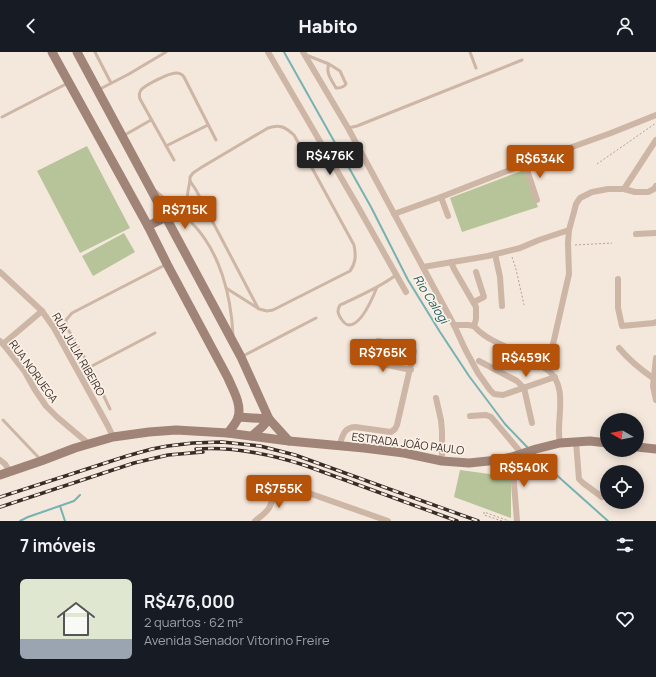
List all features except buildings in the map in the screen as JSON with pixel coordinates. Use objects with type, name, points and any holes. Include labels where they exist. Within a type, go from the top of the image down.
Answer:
[{"type":"main road","points":[[52,52],[148,226],[228,378],[239,408],[236,422],[228,433]]},
{"type":"main road","points":[[77,52],[234,343],[269,419],[289,441]]},
{"type":"main road","points":[[148,226],[166,217]]},
{"type":"main road","points":[[238,417],[269,419]]},
{"type":"main road","points":[[252,436],[269,419]]},
{"type":"main road","name":"ESTRADA JOÃO PAULO","points":[[0,475],[113,437],[176,430],[228,433],[404,453],[442,461],[469,463],[512,457],[560,443],[600,443]]},
{"type":"main road","points":[[644,448],[656,449]]},
{"type":"street","points":[[268,52],[406,292]]},
{"type":"street","points":[[304,53],[348,128],[454,325],[478,373],[490,390],[494,394],[503,395],[555,377]]},
{"type":"street","points":[[394,214],[656,115]]},
{"type":"street","points":[[624,189],[656,140]]},
{"type":"street","points":[[525,164],[537,200]]},
{"type":"street","points":[[548,370],[569,274],[568,245],[576,204],[580,198],[592,192],[608,189],[624,189],[635,192],[648,192],[656,186]]},
{"type":"street","points":[[441,197],[448,216]]},
{"type":"street","points":[[423,267],[520,248],[570,230]]},
{"type":"street","points":[[636,234],[656,233]]},
{"type":"street","points":[[495,254],[500,277],[502,306]]},
{"type":"street","points":[[451,262],[476,307],[476,319],[474,326]]},
{"type":"street","name":"RUA JULIA RIBEIRO","points":[[0,272],[42,311],[54,328],[75,364],[113,437]]},
{"type":"street","points":[[474,302],[484,297],[476,272]]},
{"type":"street","points":[[618,279],[618,308],[622,326],[656,322]]},
{"type":"street","points":[[2,343],[42,311]]},
{"type":"street","points":[[454,325],[468,324],[474,326],[486,337],[548,370],[555,377],[560,393],[560,443]]},
{"type":"street","points":[[339,446],[344,433],[349,428],[355,427],[391,432],[395,429],[414,354],[413,349],[411,348],[378,341]]},
{"type":"street","name":"RUA NORUEGA","points":[[2,343],[25,372],[46,406],[89,444]]},
{"type":"street","points":[[618,348],[634,364],[654,378]]},
{"type":"street","points":[[656,358],[653,386],[656,400]]},
{"type":"street","points":[[360,359],[410,370]]},
{"type":"street","points":[[479,361],[518,382],[524,388],[532,423]]},
{"type":"street","points":[[436,398],[441,420],[442,461]]},
{"type":"street","points":[[470,416],[486,415],[491,417],[524,453]]},
{"type":"street","points":[[576,442],[579,479],[600,496]]},
{"type":"street","points":[[512,457],[517,521]]},
{"type":"street","points":[[0,460],[5,464],[10,472]]},
{"type":"street","points":[[255,521],[269,508],[278,490],[288,489],[300,490],[388,521]]},
{"type":"lane","points":[[95,52],[111,83]]},
{"type":"lane","points":[[98,90],[166,52]]},
{"type":"lane","points":[[470,52],[476,68]]},
{"type":"lane","points":[[304,53],[329,64],[340,71],[346,84],[345,86],[336,88],[328,73],[327,68],[329,64]]},
{"type":"lane","points":[[348,128],[357,126],[522,60]]},
{"type":"lane","points":[[174,160],[140,99],[140,92],[143,88],[166,75],[180,73],[184,77],[216,140]]},
{"type":"lane","points":[[2,118],[69,83]]},
{"type":"lane","points":[[122,136],[151,120]]},
{"type":"lane","points":[[166,146],[208,125]]},
{"type":"lane","points":[[191,222],[188,200],[191,175],[202,166],[268,128],[281,126],[294,135],[354,245],[356,252],[354,264],[350,272],[273,310],[267,311],[259,309],[226,288]]},
{"type":"lane","points":[[190,181],[259,309]]},
{"type":"lane","points":[[149,185],[191,222],[203,237],[218,264],[226,288],[232,316],[234,343]]},
{"type":"lane","points":[[110,409],[90,367],[66,326],[66,320],[72,313],[167,264]]},
{"type":"lane","points":[[377,287],[369,305],[357,321],[348,325],[345,323],[338,312],[339,306],[377,287],[396,275]]},
{"type":"lane","points":[[241,357],[316,318]]},
{"type":"lane","points":[[90,367],[155,333]]},
{"type":"lane","points":[[3,420],[41,461]]},
{"type":"path","points":[[597,164],[656,123]]},
{"type":"path","points":[[568,245],[612,243]]},
{"type":"path","points":[[510,250],[524,305]]},
{"type":"path","points":[[502,521],[484,515],[484,512],[509,521]]},
{"type":"green space","points":[[87,146],[130,228],[80,253],[37,171]]},
{"type":"green space","points":[[524,170],[538,207],[462,232],[450,198]]},
{"type":"green space","points":[[124,233],[135,252],[93,276],[82,256]]},
{"type":"green space","points":[[460,470],[511,477],[511,518],[454,497]]},
{"type":"waterway","name":"Rio Calogi","points":[[284,52],[371,207],[408,280],[440,332],[469,376],[505,424],[529,449]]},
{"type":"waterway","name":"Rio Calogi","points":[[534,453],[608,521]]},
{"type":"waterway","points":[[20,521],[74,501],[80,495]]},
{"type":"waterway","points":[[60,506],[65,521]]},
{"type":"railway","points":[[0,497],[152,449],[193,443],[222,442],[260,446],[295,455],[478,521]]},
{"type":"railway","points":[[196,449],[210,448],[237,450],[264,454],[291,461],[457,521]]},
{"type":"railway","points":[[0,507],[134,463],[168,455],[203,452]]}]
